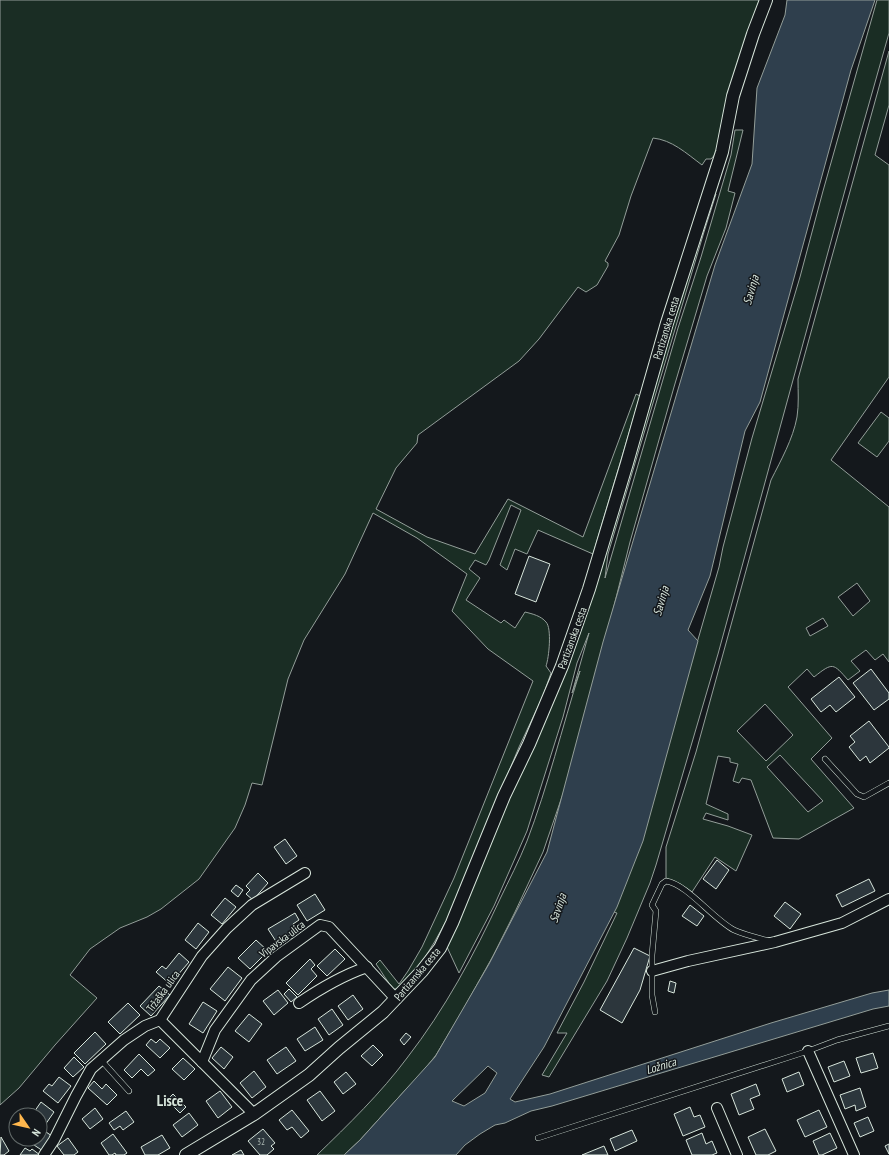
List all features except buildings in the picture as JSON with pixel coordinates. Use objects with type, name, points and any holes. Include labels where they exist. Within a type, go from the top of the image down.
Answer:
[{"type":"street","name":"Partizanska cesta","points":[[186,1155],[254,1114],[309,1075],[383,1012],[422,971],[440,948],[452,923],[504,796],[562,666],[589,589],[667,323],[722,152],[733,96],[753,34],[766,0]]},
{"type":"street","name":"Tržaška ulica","points":[[44,1155],[54,1140],[91,1070],[124,1040],[145,1026],[160,1020],[202,956],[227,928],[252,905],[305,873]]},
{"type":"street","points":[[652,971],[688,961],[775,942],[842,923],[889,899]]},
{"type":"street","name":"Vipavska ulica","points":[[202,1062],[215,1030],[251,980],[276,957],[320,925],[329,927],[396,999]]},
{"type":"street","points":[[299,1003],[319,989],[347,974],[367,967]]},
{"type":"street","points":[[160,1020],[254,1114]]},
{"type":"street","points":[[808,1051],[854,1155]]},
{"type":"street","points":[[717,1108],[738,1155]]},
{"type":"lane","points":[[826,759],[857,794],[864,797],[889,783]]},
{"type":"lane","points":[[654,1012],[652,995],[652,955],[656,911],[652,905],[662,884],[666,881],[679,885],[734,930],[775,942]]},
{"type":"lane","points":[[538,1138],[808,1051],[837,1040],[889,1026]]},
{"type":"lane","points":[[101,1060],[129,1091]]},
{"type":"green space","points":[[0,0],[761,0],[718,151],[711,159],[706,159],[702,165],[673,144],[653,138],[631,196],[619,235],[605,261],[608,263],[608,266],[597,285],[586,292],[578,287],[539,339],[519,361],[418,435],[417,443],[396,468],[376,509],[427,537],[475,554],[508,499],[583,537],[636,394],[640,396],[593,554],[538,530],[527,554],[515,549],[507,570],[500,565],[521,510],[511,505],[486,565],[475,560],[469,569],[480,578],[466,600],[501,623],[504,620],[515,628],[525,612],[534,614],[546,622],[549,630],[549,650],[546,666],[551,673],[543,696],[519,747],[449,916],[419,967],[399,989],[394,989],[376,964],[380,960],[399,984],[422,947],[454,878],[533,681],[488,649],[452,611],[467,574],[417,538],[373,513],[345,574],[304,640],[288,679],[262,785],[252,783],[245,805],[235,828],[199,879],[161,909],[147,917],[120,928],[90,949],[70,975],[97,998],[19,1088],[0,1105]]},
{"type":"green space","points":[[877,0],[889,0],[889,33],[718,654],[656,865],[627,938],[607,981],[549,1077],[542,1075],[567,1033],[557,1033],[584,982],[617,913],[613,912],[697,643],[719,567],[752,438],[800,277]]},
{"type":"green space","points":[[889,51],[889,105],[875,155],[889,165],[889,377],[831,460],[889,507],[889,662],[883,654],[875,660],[866,650],[851,661],[860,671],[848,680],[839,670],[832,666],[814,677],[807,669],[788,687],[832,738],[811,759],[854,808],[799,839],[773,838],[751,780],[742,778],[739,783],[733,781],[738,764],[730,762],[730,758],[718,756],[706,804],[728,814],[728,820],[706,813],[703,819],[752,835],[736,871],[715,857],[692,892],[680,884],[666,878],[666,847],[696,752],[771,480],[793,433],[798,407],[798,379]],"holes":[[[857,583],[870,601],[853,616],[838,597]],[[823,618],[828,626],[810,636],[806,628]],[[765,704],[793,735],[766,761],[737,731]],[[780,755],[823,801],[808,812],[767,767]]]},
{"type":"green space","points":[[735,130],[743,130],[728,191],[735,193],[726,228],[707,276],[674,387],[630,542],[566,785],[543,852],[493,956],[436,1055],[417,1079],[344,1155],[317,1155],[386,1084],[434,1020],[480,941],[527,841],[555,757],[580,671],[572,693],[589,633],[577,663],[563,717],[527,831],[494,906],[459,973],[447,947],[511,793],[547,713],[711,194],[716,194],[608,554],[605,578],[678,328],[731,155]]},
{"type":"green space","points":[[881,412],[889,418],[889,441],[877,457],[858,443]]},
{"type":"water","points":[[787,0],[875,0],[851,70],[760,402],[745,431],[710,576],[688,630],[698,641],[643,841],[617,907],[544,1047],[510,1099],[515,1102],[550,1094],[771,1023],[872,993],[889,990],[889,1006],[873,1009],[552,1106],[531,1111],[505,1123],[495,1125],[465,1145],[456,1155],[344,1155],[360,1140],[435,1057],[489,964],[547,852],[603,642],[715,265],[752,164],[757,88],[785,15]],"holes":[[[488,1066],[497,1073],[485,1093],[464,1106],[452,1101]]]},
{"type":"district","name":"Lisce","points":[[170,1101]]},
{"type":"water label","name":"Savinja","points":[[751,290]]},
{"type":"water label","name":"Savinja","points":[[661,601]]},
{"type":"water label","name":"Savinja","points":[[558,908]]},
{"type":"water label","name":"Ložnica","points":[[661,1066]]}]
